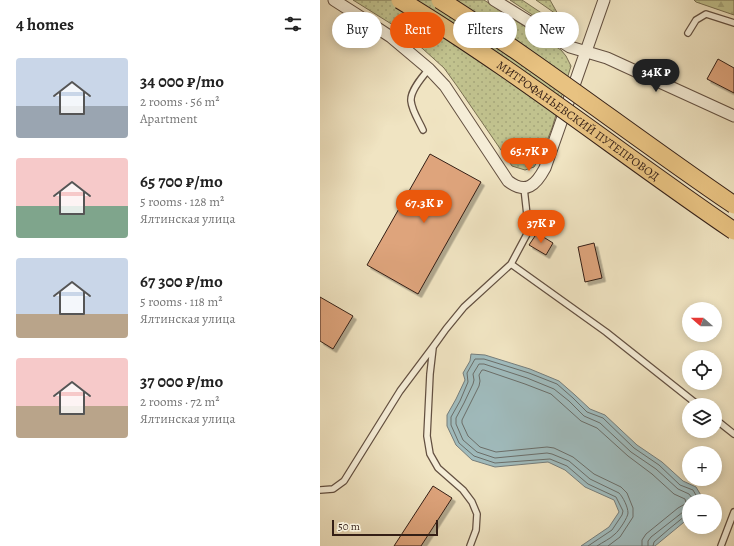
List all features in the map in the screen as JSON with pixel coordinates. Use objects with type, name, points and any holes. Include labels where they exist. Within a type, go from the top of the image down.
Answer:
[{"type":"main road","name":"МИТРОФАНЬЕВСКИЙ ПУТЕПРОВОД","points":[[400,0],[505,68],[677,192],[734,231]]},
{"type":"main road","name":"МИТРОФАНЬЕВСКИЙ ПУТЕПРОВОД","points":[[440,0],[510,46],[734,205]]},
{"type":"street","points":[[334,0],[391,37],[429,70],[445,86],[508,182],[515,187],[524,188],[537,181],[545,168],[604,0]]},
{"type":"street","points":[[494,0],[570,47],[607,58],[734,116]]},
{"type":"lane","points":[[688,33],[696,20],[706,14],[734,24]]},
{"type":"lane","points":[[423,130],[413,109],[411,100],[415,88],[422,77],[429,70]]},
{"type":"lane","points":[[320,490],[333,488],[344,481],[400,391],[446,329],[464,307],[511,264],[527,234],[528,224],[524,188]]},
{"type":"lane","points":[[511,264],[606,332],[689,398]]},
{"type":"lane","points":[[433,347],[427,436],[430,454],[438,468],[463,490],[472,502],[477,514],[476,530],[470,546]]},
{"type":"lane","points":[[722,425],[734,434]]},
{"type":"lane","points":[[721,546],[734,512]]},
{"type":"green space","points":[[353,0],[484,0],[502,12],[453,12],[453,48],[517,48],[517,21],[525,27],[525,48],[558,48],[561,50],[571,66],[552,128],[541,156],[534,167],[525,170],[512,166],[444,68],[422,48],[445,48],[445,12],[390,12],[390,23],[382,18],[382,12],[372,12]]},
{"type":"green space","points":[[510,0],[522,0],[540,12],[528,12]]},
{"type":"green space","points":[[536,0],[550,0],[557,12],[553,12]]},
{"type":"green space","points":[[694,0],[734,0],[734,15],[696,2]]},
{"type":"water","points":[[471,354],[485,355],[530,369],[559,381],[590,409],[605,415],[637,445],[662,462],[682,480],[682,486],[696,487],[700,494],[682,494],[682,524],[655,546],[581,546],[609,527],[619,512],[614,500],[585,487],[565,470],[548,462],[495,467],[472,460],[456,445],[447,426],[447,415],[465,380],[463,373],[470,361]]},
{"type":"building","points":[[718,59],[734,68],[734,93],[707,79]]},
{"type":"building","points":[[430,154],[481,182],[418,294],[367,265]]},
{"type":"building","points":[[537,233],[553,243],[546,255],[529,245]]},
{"type":"building","points":[[594,243],[602,278],[585,282],[578,247]]},
{"type":"building","points":[[320,297],[353,316],[333,349],[320,341]]},
{"type":"building","points":[[433,486],[452,498],[421,546],[394,546]]}]
